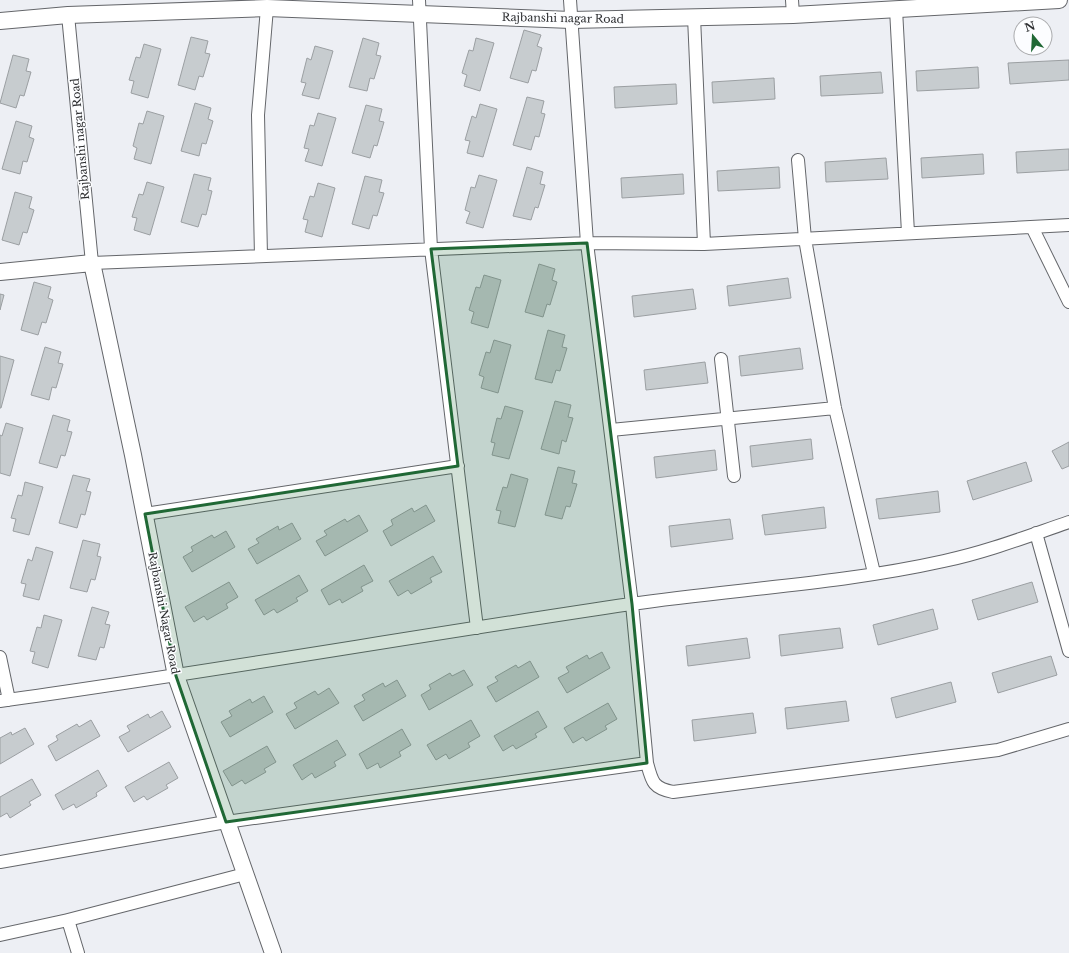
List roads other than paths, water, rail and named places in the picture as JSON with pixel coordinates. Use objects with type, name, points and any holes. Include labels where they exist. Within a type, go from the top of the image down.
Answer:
[{"type":"street","points":[[570,0],[587,243],[632,604],[647,763],[651,780],[660,789],[673,792],[998,750],[1069,729]]},
{"type":"street","name":"Rajbanshi nagar Road","points":[[0,21],[68,14],[267,8],[420,7],[571,20],[694,17],[792,7],[896,9],[1059,0]]},
{"type":"street","points":[[420,7],[431,249],[478,628]]},
{"type":"street","points":[[261,256],[258,115],[267,8]]},
{"type":"street","points":[[896,9],[908,233]]},
{"type":"street","name":"Rajbanshi nagar Road","points":[[68,14],[92,262]]},
{"type":"street","points":[[694,17],[704,244]]},
{"type":"street","points":[[798,160],[805,239],[835,408],[874,573]]},
{"type":"street","points":[[0,272],[92,262],[587,243],[704,244],[1069,225]]},
{"type":"street","points":[[1032,227],[1069,302]]},
{"type":"street","name":"Rajbanshi Nagar Road","points":[[92,262],[145,514],[176,676],[273,953]]},
{"type":"street","points":[[721,358],[734,476]]},
{"type":"street","points":[[611,430],[835,408]]},
{"type":"street","points":[[145,514],[458,466]]},
{"type":"street","points":[[0,657],[4,700],[176,676],[632,604],[874,573],[945,561],[1069,522]]},
{"type":"street","points":[[1036,533],[1069,651]]},
{"type":"street","points":[[0,862],[226,822],[647,763]]},
{"type":"street","points":[[0,935],[68,920],[245,874]]},
{"type":"street","points":[[68,920],[78,953]]}]
